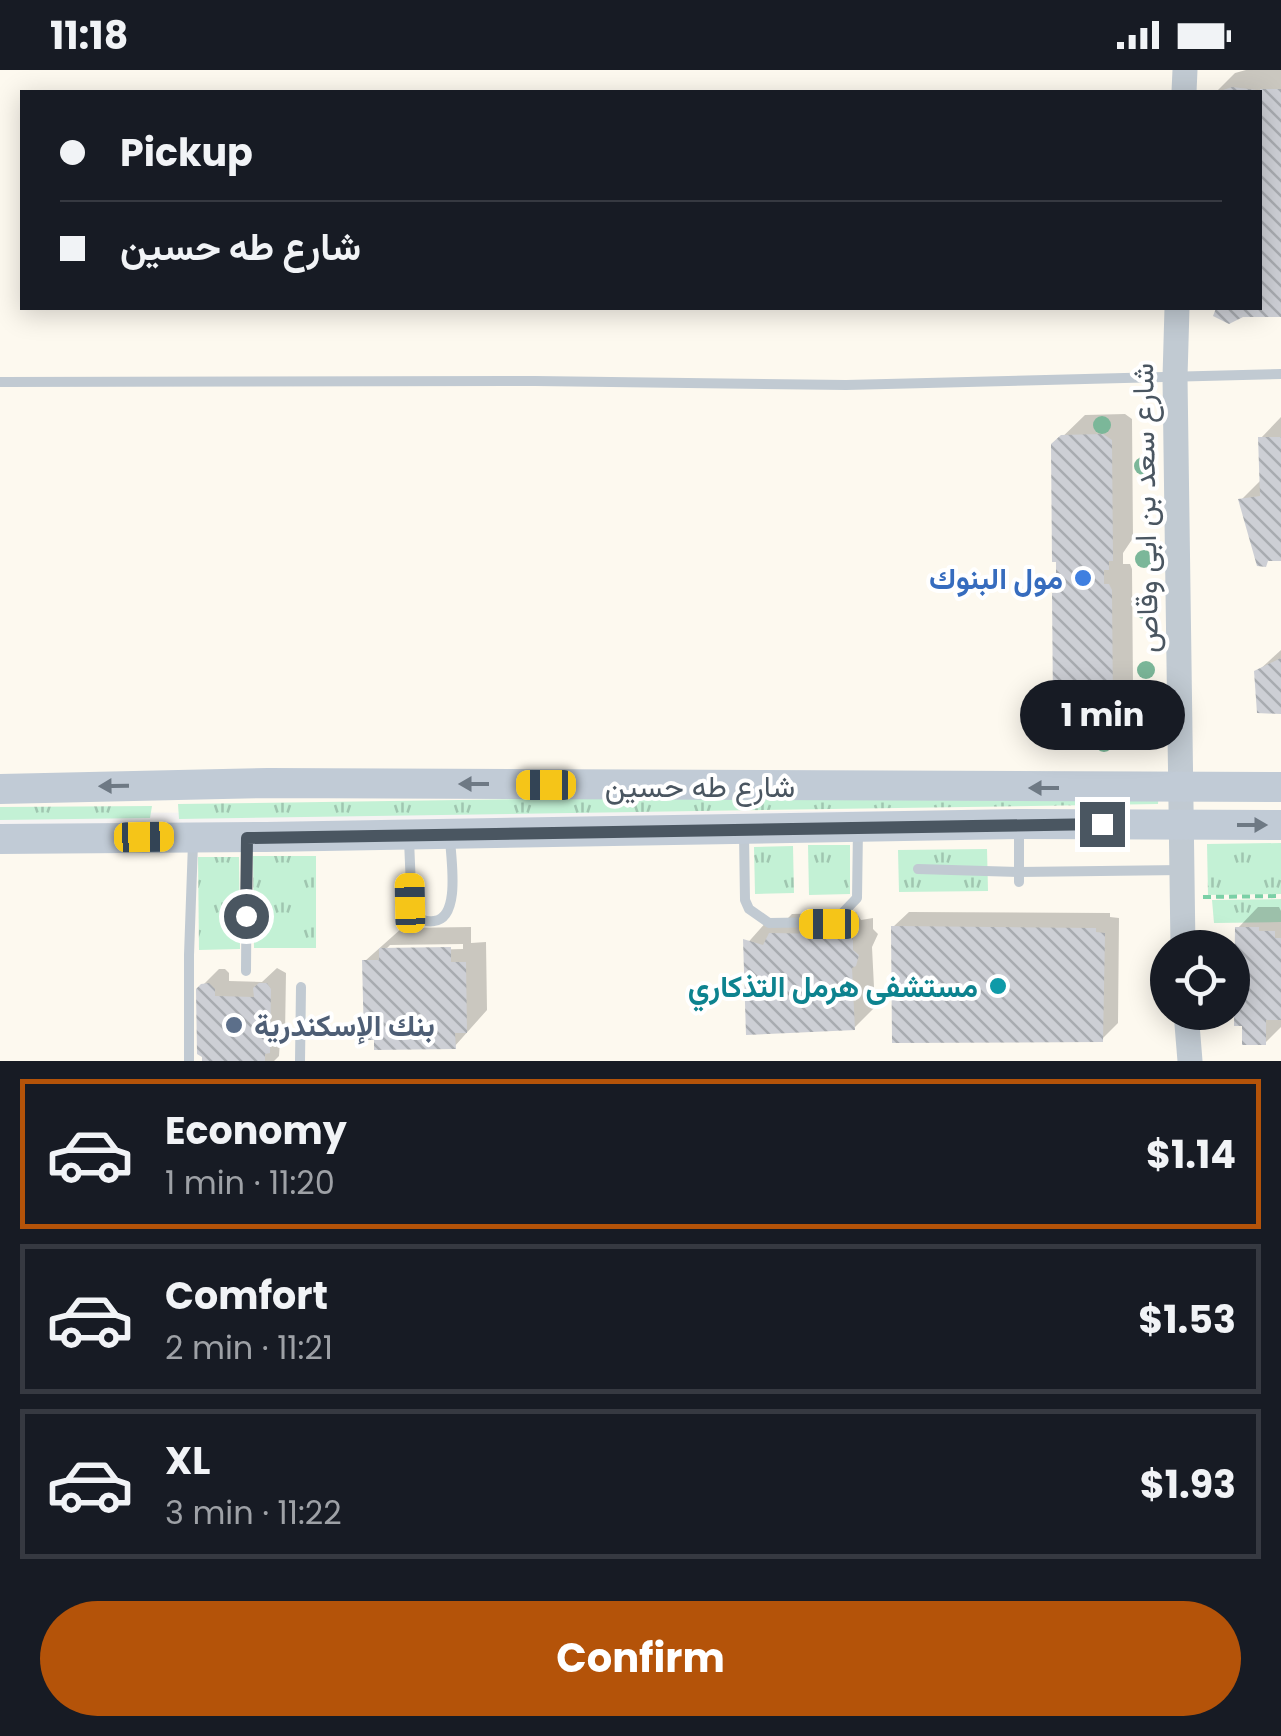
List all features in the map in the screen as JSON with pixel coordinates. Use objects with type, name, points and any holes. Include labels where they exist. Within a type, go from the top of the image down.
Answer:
[{"type":"main road","name":"شارع طه حسين","points":[[0,789],[178,785],[1281,787]]},
{"type":"main road","points":[[178,785],[187,837]]},
{"type":"main road","name":"شارع طه حسين","points":[[0,838],[247,838],[1018,824],[1281,825]]},
{"type":"street","name":"شارع سعد بن ابى وقاص","points":[[1177,310],[1184,930]]},
{"type":"street","points":[[1187,1030],[1190,1061]]},
{"type":"lane","points":[[0,382],[536,381],[846,386],[1281,374]]},
{"type":"lane","points":[[1018,824],[1018,877]]},
{"type":"lane","points":[[744,828],[745,900],[749,909],[769,924],[829,924],[845,914],[857,898],[858,826]]},
{"type":"lane","points":[[409,835],[410,903],[418,917],[433,922],[445,917],[452,905],[450,833]]},
{"type":"lane","points":[[187,837],[190,1061]]},
{"type":"lane","points":[[246,971],[247,838]]},
{"type":"lane","points":[[918,868],[1018,877],[1182,870]]},
{"type":"lane","points":[[300,1061],[301,987]]},
{"type":"path","points":[[1183,897],[1281,896]]},
{"type":"shaded area","points":[[0,70],[1281,70],[1281,810],[0,813]]},
{"type":"shaded area","points":[[1281,831],[1281,1061],[0,1061],[0,843]]},
{"type":"green space","points":[[1159,790],[1158,804],[179,819],[178,804]]},
{"type":"green space","points":[[152,806],[150,818],[0,820],[0,807]]},
{"type":"green space","points":[[1281,843],[1281,894],[1208,895],[1207,844]]},
{"type":"green space","points":[[808,845],[850,845],[850,894],[809,895]]},
{"type":"green space","points":[[793,846],[794,893],[755,894],[754,847]]},
{"type":"green space","points":[[987,849],[988,891],[899,892],[898,850]]},
{"type":"green space","points":[[253,856],[316,856],[316,948],[254,948]]},
{"type":"green space","points":[[198,857],[239,857],[240,949],[199,950]]},
{"type":"green space","points":[[1281,899],[1281,922],[1214,923],[1212,900]]},
{"type":"building","points":[[1281,89],[1281,317],[1243,317],[1229,324],[1213,316],[1215,310],[1262,310],[1260,90]]},
{"type":"building","name":"مول البنوك","points":[[1103,434],[1112,440],[1113,561],[1109,561],[1109,570],[1104,570],[1104,584],[1112,590],[1113,710],[1105,718],[1060,717],[1053,708],[1052,593],[1057,592],[1056,583],[1062,583],[1061,574],[1056,573],[1056,562],[1052,562],[1051,444],[1061,435]]},
{"type":"building","points":[[1258,437],[1281,437],[1281,561],[1268,561],[1266,567],[1257,566],[1238,499],[1260,496]]},
{"type":"building","points":[[1281,658],[1281,714],[1257,713],[1254,671]]},
{"type":"building","name":"مستشفى هرمل التذكاري","points":[[891,926],[1096,928],[1096,932],[1105,933],[1103,1042],[892,1043]]},
{"type":"building","points":[[1259,927],[1259,931],[1275,931],[1275,938],[1281,938],[1281,1020],[1266,1020],[1266,1045],[1242,1045],[1242,1030],[1250,1030],[1250,930],[1235,930]]},
{"type":"building","points":[[834,930],[840,940],[848,936],[853,939],[853,950],[859,955],[852,968],[855,1030],[746,1035],[743,939],[763,945],[769,933],[830,934]]},
{"type":"building","points":[[451,947],[451,962],[466,962],[467,1033],[455,1033],[456,1049],[374,1050],[374,1040],[364,1040],[362,960],[379,960],[379,948]]},
{"type":"building","name":"بنك الإسكندرية","points":[[209,983],[215,996],[254,997],[253,988],[267,983],[271,989],[270,1053],[265,1054],[265,1061],[202,1061],[197,1054],[196,989]]},
{"type":"place","name":"مول البنوك","points":[[1083,578]]},
{"type":"place","name":"مستشفى هرمل التذكاري","points":[[998,986]]},
{"type":"place","name":"بنك الإسكندرية","points":[[234,1025]]},
{"type":"route","points":[[246,916],[247,838],[1102,824]]}]
